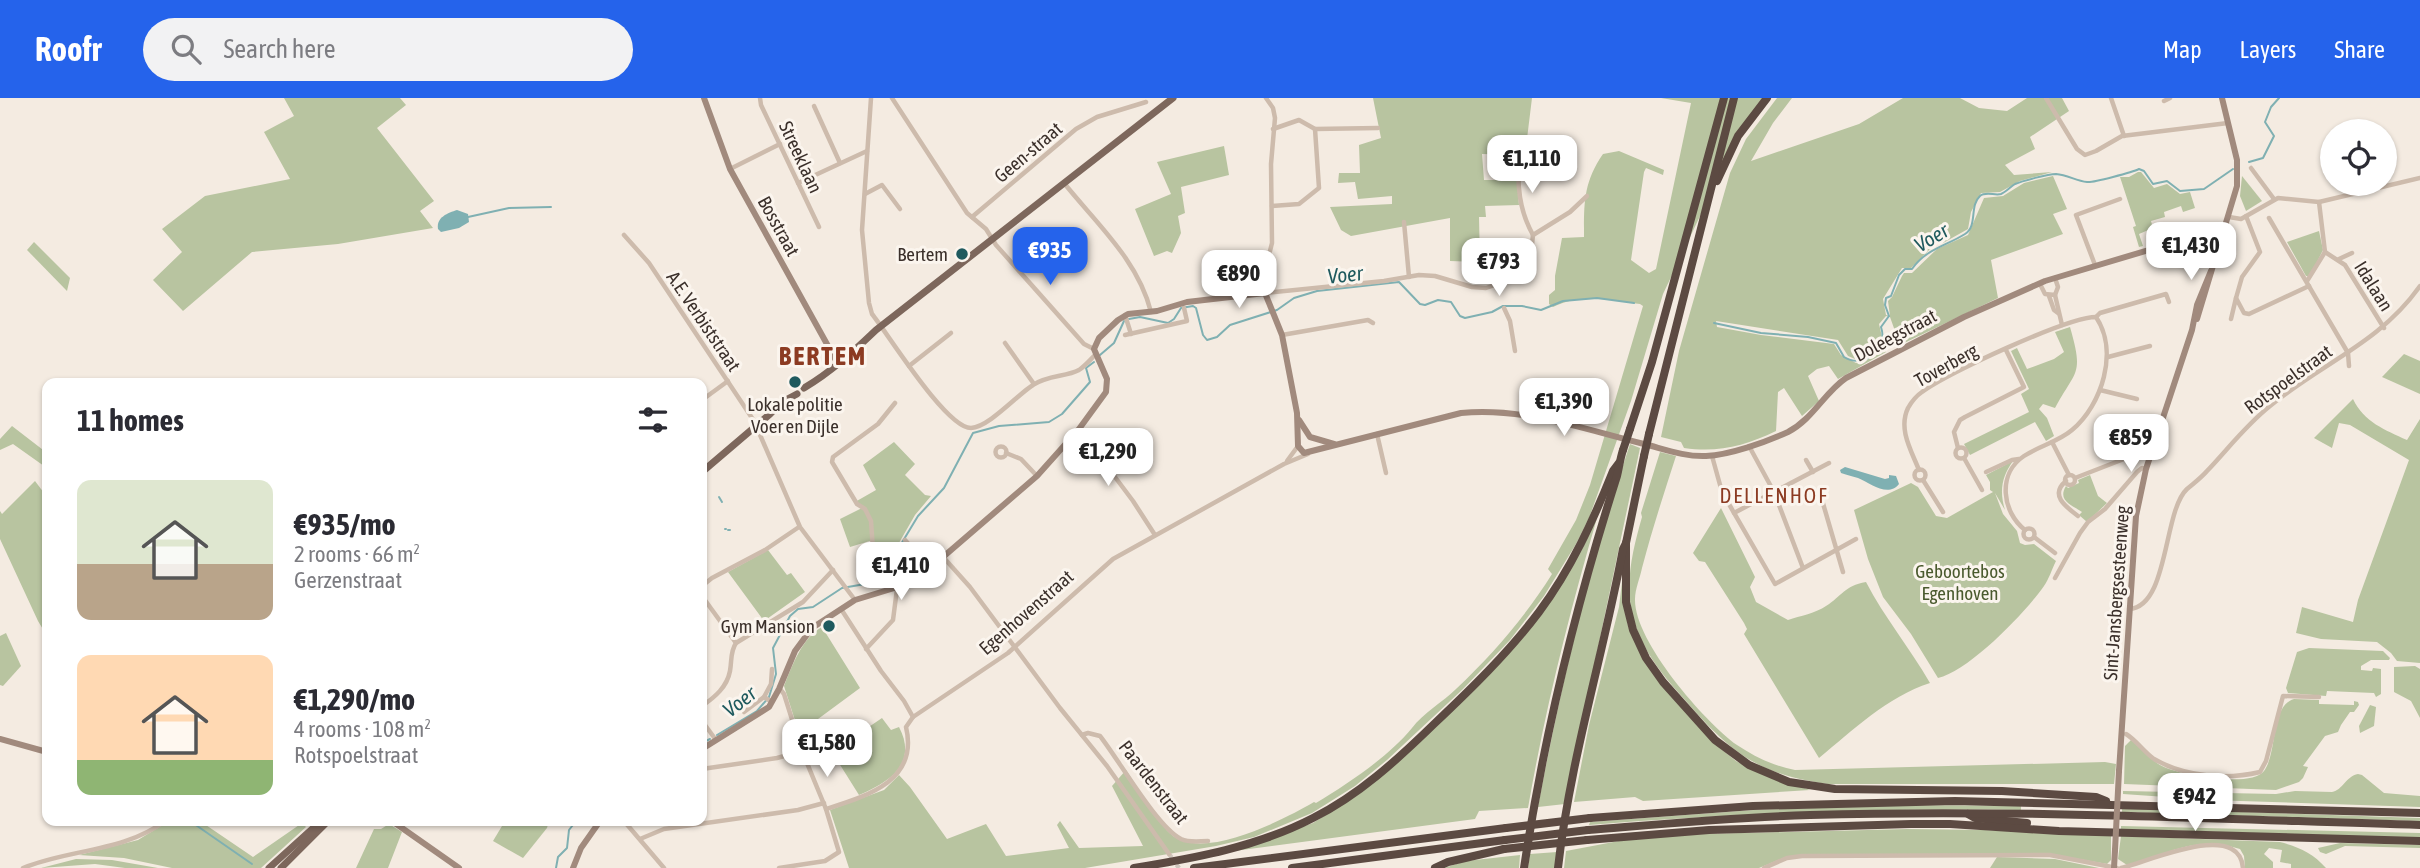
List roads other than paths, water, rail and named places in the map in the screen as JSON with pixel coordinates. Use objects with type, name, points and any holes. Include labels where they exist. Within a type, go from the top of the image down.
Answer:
[{"type":"highway","points":[[1524,868],[1551,717],[1589,565],[1652,362],[1724,98]]},
{"type":"highway","points":[[1734,98],[1649,434],[1626,543],[1626,602],[1639,645],[1663,682],[1715,740],[1749,765],[1789,782],[1835,789],[2002,790],[2096,797],[2112,803]]},
{"type":"highway","points":[[1711,193],[1738,136],[1767,98]]},
{"type":"highway","points":[[1134,868],[1226,850],[1270,837],[1324,812],[1383,771],[1485,674],[1537,614],[1576,554],[1619,463]]},
{"type":"highway","points":[[1558,868],[1579,745],[1626,543]]},
{"type":"highway","points":[[1836,802],[1859,794],[1884,790]]},
{"type":"highway","points":[[1194,868],[1590,818],[1836,802],[2112,803],[2420,813]]},
{"type":"highway","points":[[1965,813],[1975,818],[2100,831]]},
{"type":"highway","points":[[1292,868],[1588,835],[1808,815],[1965,813],[2420,825]]},
{"type":"highway","points":[[1588,835],[1950,824],[2059,831],[2420,841]]},
{"type":"highway","points":[[1435,868],[1505,845]]},
{"type":"main road","points":[[707,468],[770,414],[778,411],[881,326],[1173,98]]},
{"type":"main road","points":[[269,868],[315,826]]},
{"type":"main road","points":[[281,868],[323,826]]},
{"type":"street","name":"Bosstraat","points":[[704,98],[730,169],[837,362]]},
{"type":"street","name":"Streeklaan","points":[[760,98],[819,227]]},
{"type":"street","points":[[872,98],[862,230],[871,310],[930,396],[970,428],[990,419],[1034,384],[1049,377],[1078,370],[1094,352],[1099,338],[1126,319],[1151,312],[1188,302],[1409,277],[1435,276],[1472,287],[1486,288],[1530,273],[1533,235],[1524,219],[1519,200],[1519,157]]},
{"type":"street","points":[[744,712],[768,699],[779,689],[791,659],[805,635],[855,600],[914,582],[1037,476],[1079,429],[1108,387],[1106,376],[1094,352],[972,217],[892,98]]},
{"type":"street","points":[[1266,98],[1274,112],[1270,164],[1272,243],[1264,278],[1265,293],[1282,335],[1297,413],[1298,444],[1302,452],[1310,453],[1315,446],[1297,413]]},
{"type":"street","points":[[2046,98],[2083,155],[2095,152],[2124,136],[2228,123]]},
{"type":"street","points":[[2111,98],[2124,136]]},
{"type":"street","name":"Sint-Jansbergsesteenweg","points":[[2116,868],[2119,771],[2136,516],[2146,468],[2206,295],[2236,193],[2237,160],[2222,98]]},
{"type":"street","name":"Geen-straat","points":[[972,217],[1076,130],[1097,117],[1146,102]]},
{"type":"street","points":[[814,106],[840,163]]},
{"type":"street","points":[[1273,129],[1299,120],[1315,129],[1378,128]]},
{"type":"street","points":[[1272,206],[1299,205],[1319,188],[1315,129]]},
{"type":"street","points":[[730,169],[780,144]]},
{"type":"street","points":[[798,183],[867,151]]},
{"type":"street","points":[[2251,168],[2274,199]]},
{"type":"street","points":[[2229,217],[2238,220],[2274,199],[2319,202],[2420,178]]},
{"type":"street","points":[[1064,183],[1130,264],[1151,312]]},
{"type":"street","points":[[864,195],[882,185],[900,209]]},
{"type":"street","points":[[1533,235],[1570,212],[1587,196]]},
{"type":"street","points":[[2095,265],[2076,215],[2120,199]]},
{"type":"street","points":[[2236,298],[2247,315],[2308,284],[2325,252],[2319,202]]},
{"type":"street","points":[[2231,319],[2242,277],[2260,252],[2246,216]]},
{"type":"street","points":[[2269,218],[2348,353],[2349,366]]},
{"type":"street","points":[[1404,222],[1406,268],[1409,277]]},
{"type":"street","name":"Doleegstraat","points":[[1593,431],[1679,453],[1712,455],[1749,446],[1797,427],[1837,385],[1850,376],[1974,312],[2055,278],[2095,265],[2199,235],[2224,233]]},
{"type":"street","name":"A.E. Verbiststraat","points":[[624,235],[649,263],[756,426],[800,527],[855,600]]},
{"type":"street","name":"Idalaan","points":[[2325,252],[2349,270],[2384,328]]},
{"type":"street","name":"Idalaan","points":[[2339,260],[2352,253]]},
{"type":"street","points":[[2055,278],[2058,287],[2052,295],[2054,310],[2062,325]]},
{"type":"street","points":[[2040,284],[2043,292],[2052,295]]},
{"type":"street","name":"Rotspoelstraat","points":[[2129,609],[2141,605],[2154,588],[2181,495],[2207,472],[2252,421],[2297,386],[2384,328],[2420,286]]},
{"type":"street","name":"Toverberg","points":[[1943,512],[1923,480],[1926,474],[1919,470],[1904,429],[1905,417],[1915,398],[1931,386],[2062,325],[2166,294],[2169,302]]},
{"type":"street","points":[[1126,319],[1128,335],[1188,321],[1184,308]]},
{"type":"street","points":[[1504,309],[1510,321],[1515,351]]},
{"type":"street","points":[[1986,472],[2020,459],[2075,428],[2100,390],[2108,357],[2096,317]]},
{"type":"street","points":[[1282,335],[1368,320],[1373,323]]},
{"type":"street","points":[[909,366],[951,333]]},
{"type":"street","points":[[1005,343],[1034,384]]},
{"type":"street","points":[[2108,357],[2150,346]]},
{"type":"street","points":[[1982,490],[1964,458],[1965,450],[1958,448],[1954,432],[1961,420],[2024,387],[2006,350]]},
{"type":"street","points":[[707,396],[727,381]]},
{"type":"street","points":[[2100,390],[2137,400]]},
{"type":"street","points":[[873,550],[871,521],[864,509],[857,504],[832,462],[832,457],[878,424],[895,403]]},
{"type":"street","name":"Egenhovenstraat","points":[[913,717],[1016,646],[1105,566],[1155,535],[1284,464],[1310,453],[1461,413],[1485,411],[1523,414],[1593,431]]},
{"type":"street","points":[[1079,429],[1155,535]]},
{"type":"street","points":[[1377,435],[1386,473]]},
{"type":"street","name":"Egenhovenstraat","points":[[1284,464],[1305,436],[1339,444]]},
{"type":"street","points":[[2052,442],[2068,475],[2075,478]]},
{"type":"street","points":[[1749,446],[1774,492],[1803,568]]},
{"type":"street","points":[[1006,453],[1021,459],[1037,476]]},
{"type":"street","points":[[1712,455],[1722,492],[1775,584],[1856,539]]},
{"type":"street","points":[[2066,481],[2072,484],[2075,478],[2129,457]]},
{"type":"street","points":[[2020,459],[2007,481],[2006,496],[2011,515],[2025,530],[2032,530],[2034,537],[2055,553]]},
{"type":"street","points":[[1806,460],[1813,472]]},
{"type":"street","points":[[1734,514],[1829,463]]},
{"type":"street","points":[[2055,578],[2075,539],[2088,522],[2105,509],[2137,472],[2146,468]]},
{"type":"street","points":[[2068,475],[2060,487],[2059,497],[2063,504],[2078,516]]},
{"type":"street","points":[[1819,498],[1822,499],[1843,572]]},
{"type":"street","points":[[707,582],[800,527]]},
{"type":"street","points":[[905,540],[931,569]]},
{"type":"street","name":"Paardenstraat","points":[[944,558],[970,587],[1053,699],[1124,788],[1169,854]]},
{"type":"street","points":[[707,702],[724,685],[736,643],[803,602],[833,570]]},
{"type":"street","points":[[866,649],[893,620],[897,589]]},
{"type":"street","points":[[707,603],[736,643]]},
{"type":"street","points":[[707,823],[855,800],[889,782],[904,762],[908,740],[906,726],[913,717],[841,609]]},
{"type":"street","points":[[707,745],[760,714],[768,699],[772,668]]},
{"type":"street","points":[[779,689],[784,694],[839,852],[825,861],[779,868]]},
{"type":"street","points":[[2126,734],[2154,758],[2174,768],[2217,776],[2242,776],[2260,772],[2266,761],[2283,696],[2319,697]]},
{"type":"street","points":[[707,728],[715,738]]},
{"type":"street","name":"Paardenstraat","points":[[1082,735],[1088,733],[1100,736],[1171,832],[1191,842],[1208,841]]},
{"type":"street","points":[[0,739],[42,751]]},
{"type":"street","points":[[707,767],[776,758],[802,751]]},
{"type":"street","points":[[23,868],[130,840],[157,826]]},
{"type":"street","points":[[399,826],[459,868]]},
{"type":"street","points":[[573,868],[581,848],[596,826]]},
{"type":"street","points":[[628,826],[664,868]]},
{"type":"street","points":[[640,839],[664,829],[685,826]]},
{"type":"street","points":[[1763,868],[1777,861],[1802,856],[2023,855],[2050,855],[2116,868],[2140,864],[2182,849],[2203,846],[2230,848],[2238,852],[2243,868]]},
{"type":"water","points":[[457,210],[468,214],[469,222],[459,228],[441,232],[438,229],[439,221]]},
{"type":"water","points":[[1845,467],[1885,479],[1889,478],[1889,475],[1896,476],[1899,484],[1890,490],[1884,490],[1841,473],[1840,470]]},
{"type":"waterway","name":"Voer","points":[[2249,162],[2263,158],[2274,136],[2265,122],[2271,107],[2279,98]]},
{"type":"waterway","name":"Voer","points":[[1714,323],[1761,333],[1808,337],[1836,343],[1844,357],[1859,361],[1866,359],[1873,356],[1881,344],[1881,327],[1889,316],[1885,305],[1886,298],[1891,296],[1899,275],[1905,269],[1912,269],[1930,252],[1965,234],[1973,221],[1975,205],[1980,196],[2001,194],[2015,184],[2052,174],[2091,182],[2139,169],[2144,171],[2153,184],[2167,181],[2180,191],[2204,189],[2233,169]]},
{"type":"waterway","points":[[468,217],[509,208],[551,207]]},
{"type":"waterway","name":"Voer","points":[[1129,319],[1140,317],[1168,323],[1181,308],[1193,306],[1207,340],[1217,337],[1230,325],[1277,310],[1294,298],[1317,291],[1399,282],[1420,304],[1438,300],[1451,302],[1460,316],[1465,318],[1492,312],[1503,306],[1541,310],[1563,301],[1597,298],[1634,303]]},
{"type":"waterway","name":"Voer","points":[[1100,355],[1114,343],[1124,321]]},
{"type":"waterway","name":"Voer","points":[[717,735],[757,711],[769,697],[776,674],[773,648],[790,616],[798,609],[813,607],[842,588],[871,583],[883,574],[918,516],[944,488],[973,433],[999,426],[1049,422],[1062,414],[1090,382],[1086,368],[1094,362]]},
{"type":"waterway","points":[[719,497],[722,502]]},
{"type":"waterway","points":[[197,826],[252,864]]},
{"type":"waterway","name":"Voer","points":[[556,868],[558,857],[567,848],[569,830],[572,826]]},
{"type":"tunnel","points":[[1169,854],[1179,868]]},
{"type":"place","name":"Bertem","points":[[962,254]]},
{"type":"place","name":"Lokale politie Voer en Dijle","points":[[795,382]]},
{"type":"place","name":"Gym Mansion","points":[[829,626]]},
{"type":"district","name":"BERTEM","points":[[823,356]]},
{"type":"district","name":"DELLENHOF","points":[[1774,495]]},
{"type":"park label","name":"Geboortebos Egenhoven","points":[[1960,582]]}]
